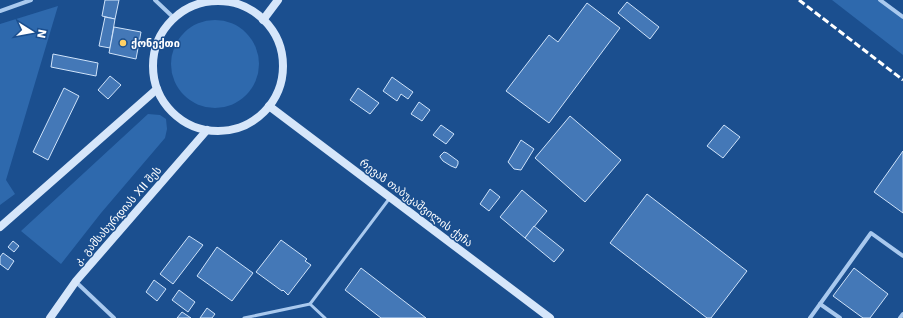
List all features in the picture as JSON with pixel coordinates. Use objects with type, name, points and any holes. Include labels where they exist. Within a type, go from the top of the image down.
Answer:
[{"type":"main road","points":[[263,20],[278,0]]},
{"type":"main road","points":[[209,2],[229,2],[248,8],[263,20],[274,35],[281,52],[282,70],[279,88],[269,106],[258,117],[242,126],[225,131],[207,130],[186,123],[168,109],[157,89],[153,70],[154,51],[162,33],[174,18],[190,7],[209,2]]},
{"type":"main road","points":[[0,227],[157,89]]},
{"type":"main road","name":"რევაზ თაბუკაშვილის ქუჩა","points":[[269,106],[550,318]]},
{"type":"main road","name":"კ. გამსახურდიას XII შეს","points":[[50,318],[76,281],[207,130]]},
{"type":"street","points":[[0,11],[31,0]]},
{"type":"street","points":[[154,0],[174,18]]},
{"type":"street","points":[[880,0],[903,17]]},
{"type":"street","points":[[810,318],[871,233],[903,256]]},
{"type":"street","points":[[76,281],[114,318]]},
{"type":"street","points":[[820,304],[840,318]]},
{"type":"street","points":[[900,318],[903,314]]},
{"type":"lane","points":[[244,318],[310,304],[390,197]]},
{"type":"lane","points":[[310,304],[325,318]]},
{"type":"shaded area","points":[[832,0],[880,0],[903,17],[903,55]]},
{"type":"shaded area","points":[[58,6],[6,180],[15,194],[0,205],[0,24]]},
{"type":"shaded area","points":[[215,20],[232,23],[246,33],[256,47],[259,64],[256,81],[246,95],[232,105],[215,108],[198,105],[184,95],[174,81],[171,64],[174,47],[184,33],[198,23]]},
{"type":"shaded area","points":[[148,114],[160,115],[166,119],[167,129],[165,138],[101,213],[61,264],[21,231]]},
{"type":"building","points":[[105,0],[119,0],[115,19],[102,16]]},
{"type":"building","points":[[627,2],[659,27],[650,39],[618,13]]},
{"type":"building","points":[[587,3],[620,28],[549,123],[506,91],[549,35],[558,42]]},
{"type":"building","points":[[105,17],[115,19],[110,48],[99,46]]},
{"type":"building","points":[[114,27],[141,32],[136,59],[109,53]]},
{"type":"building","points":[[53,54],[98,63],[96,76],[51,67]]},
{"type":"building","points":[[110,76],[121,85],[108,99],[98,90]]},
{"type":"building","points":[[392,77],[413,92],[408,99],[401,94],[397,101],[383,91]]},
{"type":"building","points":[[64,88],[79,96],[48,160],[33,152]]},
{"type":"building","points":[[358,88],[379,103],[370,114],[350,100]]},
{"type":"building","points":[[419,102],[430,110],[422,121],[411,114]]},
{"type":"building","points":[[570,116],[621,160],[585,202],[535,158]]},
{"type":"building","points":[[441,125],[454,134],[446,144],[433,135]]},
{"type":"building","points":[[724,125],[740,137],[723,158],[707,146]]},
{"type":"building","points":[[521,140],[534,149],[521,170],[514,169],[508,162]]},
{"type":"building","points":[[903,151],[903,213],[874,192]]},
{"type":"building","points":[[444,152],[458,161],[456,168],[443,161],[440,157]]},
{"type":"building","points":[[490,189],[500,197],[489,211],[480,204]]},
{"type":"building","points":[[522,190],[547,211],[525,238],[500,217]]},
{"type":"building","points":[[647,194],[747,271],[711,318],[707,318],[610,243]]},
{"type":"building","points":[[534,226],[564,250],[554,262],[525,238]]},
{"type":"building","points":[[189,236],[203,245],[173,284],[160,274]]},
{"type":"building","points":[[281,240],[307,259],[305,261],[311,265],[288,295],[256,272]]},
{"type":"building","points":[[13,241],[19,246],[14,252],[8,247]]},
{"type":"building","points":[[217,247],[253,273],[232,301],[197,276]]},
{"type":"building","points":[[3,253],[14,261],[8,270],[0,264],[0,257]]},
{"type":"building","points":[[361,268],[426,318],[381,318],[345,290]]},
{"type":"building","points":[[854,268],[888,294],[870,318],[863,318],[833,296]]},
{"type":"building","points":[[154,280],[166,289],[157,301],[146,292]]},
{"type":"building","points":[[179,290],[195,302],[188,312],[172,300]]},
{"type":"building","points":[[207,308],[215,314],[212,318],[200,318]]},
{"type":"building","points":[[182,312],[191,318],[177,318]]},
{"type":"railway","points":[[799,0],[903,80]]},
{"type":"place","name":"ქონექთი","points":[[123,43]]}]
